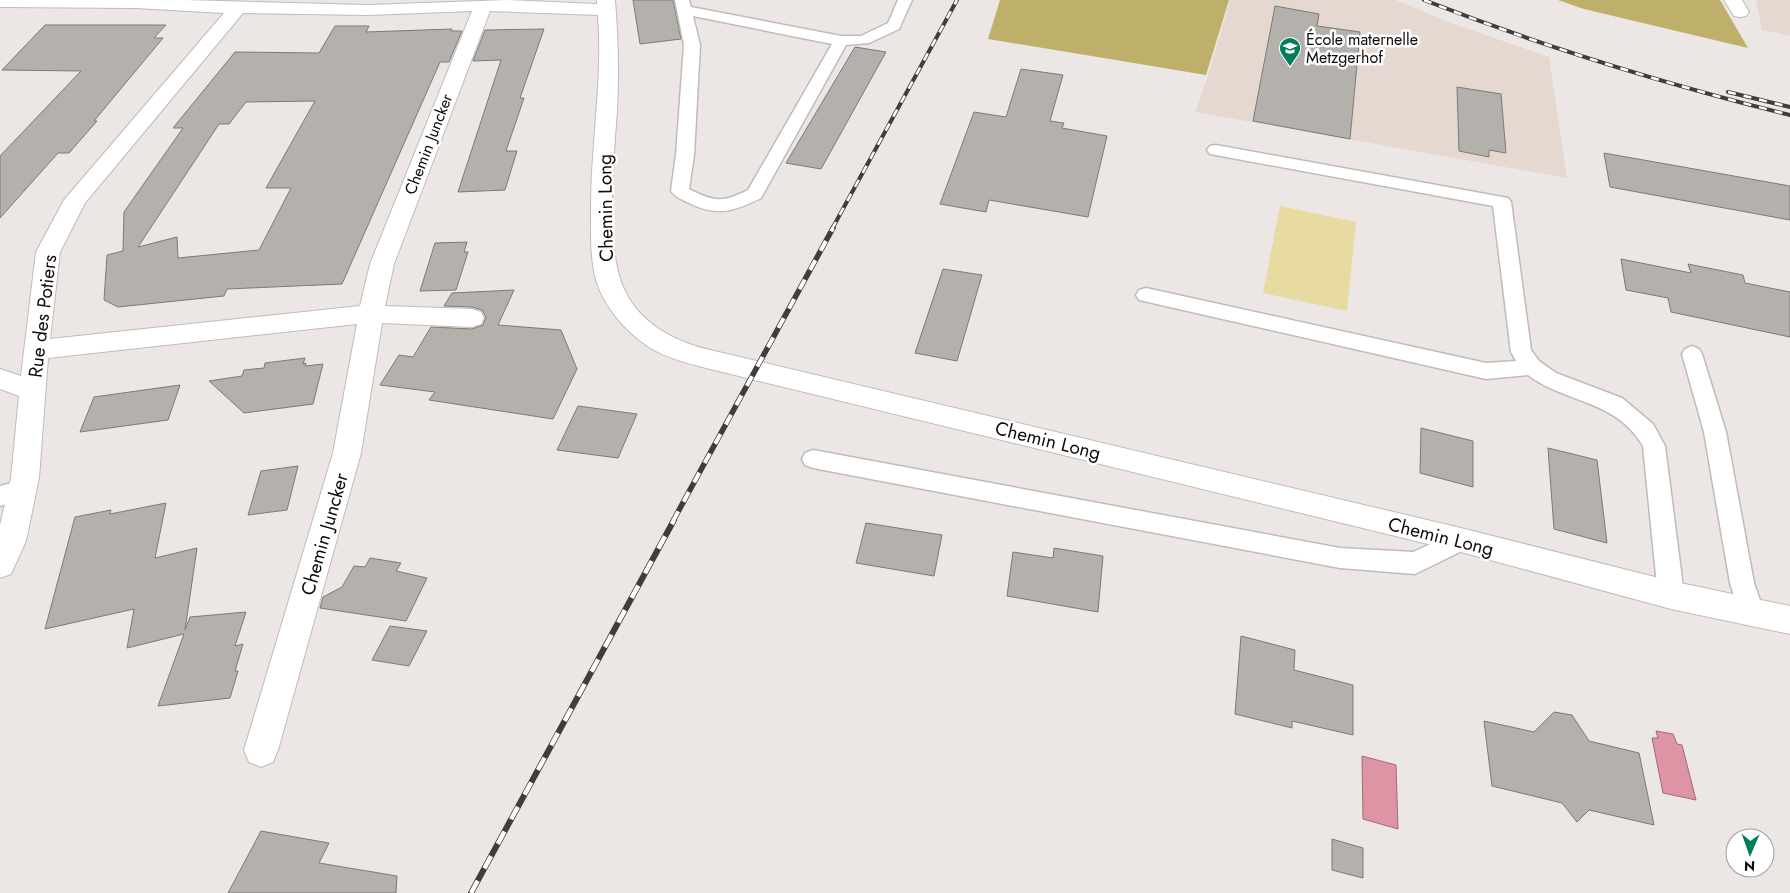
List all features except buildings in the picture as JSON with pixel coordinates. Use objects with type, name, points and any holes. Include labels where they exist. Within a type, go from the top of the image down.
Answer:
[{"type":"street","points":[[0,2],[136,3],[238,8],[368,10],[491,2],[607,5]]},
{"type":"street","name":"Chemin Juncker","points":[[261,750],[347,452],[370,314],[382,264],[491,2]]},
{"type":"street","name":"Chemin Long","points":[[607,5],[610,44],[602,192],[603,257],[612,290],[621,307],[632,320],[652,337],[681,351],[725,363],[1461,540],[1671,595],[1790,620]]},
{"type":"street","name":"Rue des Potiers","points":[[0,565],[11,541],[12,492],[33,391],[48,252],[75,200],[238,8]]},
{"type":"street","points":[[36,350],[370,314],[472,318]]},
{"type":"street","points":[[0,378],[33,391]]},
{"type":"lane","points":[[841,41],[755,194],[731,207],[706,205],[680,191],[686,155],[692,45],[684,5],[841,41],[864,40],[894,26],[905,0]]},
{"type":"lane","points":[[1216,150],[1502,202],[1521,352],[1532,367],[1548,380],[1614,404],[1645,430],[1654,446],[1671,595]]},
{"type":"lane","points":[[1146,295],[1486,371],[1532,367]]},
{"type":"lane","points":[[1692,354],[1715,432],[1742,583],[1751,612]]},
{"type":"lane","points":[[813,459],[1340,558],[1415,563],[1461,540]]},
{"type":"shaded area","points":[[1000,0],[1229,0],[1206,75],[988,39]]},
{"type":"shaded area","points":[[1230,0],[1396,0],[1448,22],[1549,57],[1567,178],[1195,112],[1208,76]]},
{"type":"shaded area","points":[[1558,0],[1720,0],[1748,48],[1584,9]]},
{"type":"shaded area","points":[[1756,0],[1790,0],[1790,36],[1762,30]]},
{"type":"shaded area","points":[[1280,206],[1356,222],[1347,311],[1263,293]]},
{"type":"shaded area","points":[[1656,731],[1673,734],[1677,744],[1682,745],[1696,800],[1663,793],[1652,738],[1658,738]]},
{"type":"shaded area","points":[[1362,756],[1396,765],[1398,829],[1363,819]]},
{"type":"railway","points":[[832,229],[957,0]]},
{"type":"railway","points":[[1424,0],[1605,64],[1697,91],[1790,115]]},
{"type":"railway","points":[[1728,92],[1790,107]]},
{"type":"railway","points":[[673,521],[833,228]]},
{"type":"railway","points":[[471,893],[674,520]]},
{"type":"place","name":"École maternelle Metzgerhof","points":[[1290,67]]}]
